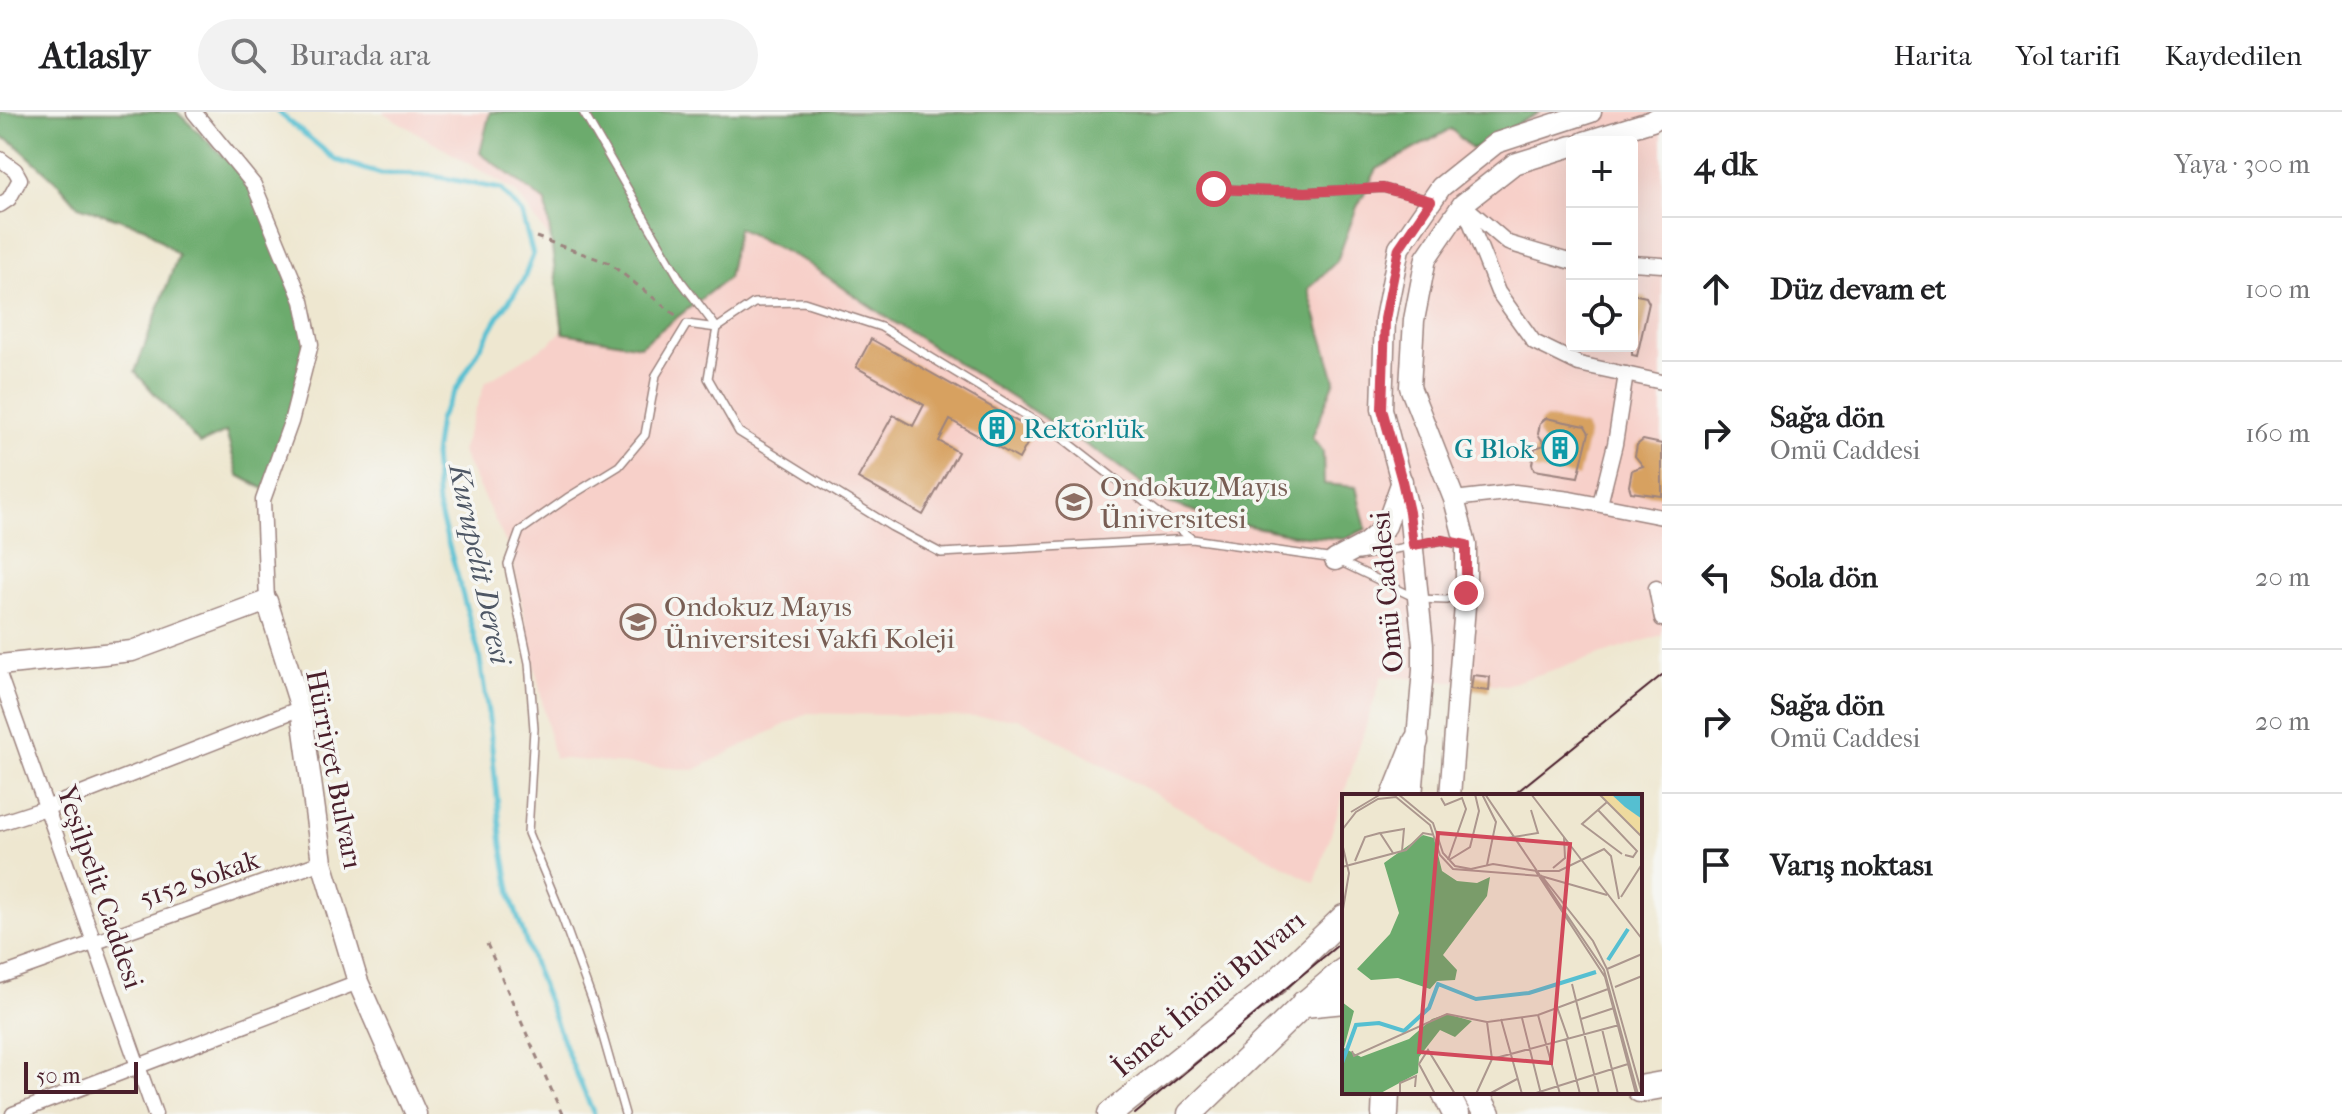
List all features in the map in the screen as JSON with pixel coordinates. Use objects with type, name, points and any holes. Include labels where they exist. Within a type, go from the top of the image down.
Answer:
[{"type":"highway","points":[[1304,1004],[1342,1000]]},
{"type":"highway","points":[[1642,1089],[1662,1085]]},
{"type":"highway","points":[[1385,1114],[1386,1094]]},
{"type":"highway","points":[[1446,1094],[1456,1114]]},
{"type":"highway","points":[[1476,1094],[1487,1114]]},
{"type":"main road","points":[[1395,794],[1416,741]]},
{"type":"main road","name":"İsmet İnönü Bulvarı","points":[[1112,1114],[1276,982],[1337,923]]},
{"type":"main road","points":[[1193,1109],[1342,972]]},
{"type":"street","points":[[0,665],[132,651],[267,601],[263,500],[291,422],[311,344],[302,301],[254,185],[194,112]]},
{"type":"street","name":"Omü Caddesi","points":[[1412,794],[1423,670],[1418,599],[1409,512],[1382,409],[1385,319],[1399,248],[1441,187],[1496,143],[1591,112]]},
{"type":"street","points":[[1603,136],[1662,115]]},
{"type":"street","points":[[1450,794],[1466,593],[1466,545],[1454,499],[1410,387],[1414,320],[1426,258],[1463,204],[1514,164],[1566,148]]},
{"type":"street","points":[[0,159],[15,170],[20,179],[9,199],[0,205]]},
{"type":"street","points":[[1463,204],[1508,243],[1566,260]]},
{"type":"street","points":[[1463,204],[1498,292],[1534,342],[1579,364],[1662,382]]},
{"type":"street","points":[[1638,263],[1662,265]]},
{"type":"street","points":[[1600,504],[1615,444],[1626,374]]},
{"type":"street","points":[[1335,560],[1365,544],[1386,526],[1402,481]]},
{"type":"street","points":[[1454,499],[1515,492],[1600,504],[1662,517]]},
{"type":"street","points":[[1656,588],[1662,619]]},
{"type":"street","name":"Hürriyet Bulvarı","points":[[267,601],[301,708],[322,862],[358,982],[416,1114]]},
{"type":"street","name":"Yeşilpelit Caddesi","points":[[0,677],[155,1114]]},
{"type":"street","points":[[0,823],[46,808],[301,708]]},
{"type":"street","name":"5152 Sokak","points":[[0,976],[322,862]]},
{"type":"street","points":[[13,1114],[358,982]]},
{"type":"lane","points":[[583,112],[681,281],[717,328],[708,378],[739,432],[892,527],[941,553],[1192,539],[1335,560],[1418,599],[1447,600],[1466,593]]},
{"type":"lane","points":[[1214,189],[1305,192],[1383,188],[1431,201]]},
{"type":"lane","points":[[625,1114],[594,1005],[528,833],[534,729],[529,663],[508,564],[520,531],[619,466],[645,435],[656,375],[687,324],[717,328],[754,303],[804,302],[881,327],[1060,436],[1192,539]]},
{"type":"lane","points":[[1335,560],[1442,540],[1466,545]]},
{"type":"path","points":[[536,237],[609,263],[687,324]]},
{"type":"path","points":[[487,944],[562,1114]]},
{"type":"shaded area","name":"Ondokuz Mayıs Üniversitesi","points":[[382,112],[1662,112],[1662,635],[1506,685],[1382,676],[1315,883],[1018,718],[808,713],[694,770],[554,758],[511,553],[461,451],[485,383],[550,343],[593,299],[515,191]]},
{"type":"green space","points":[[0,112],[177,112],[254,185],[311,344],[266,490],[238,475],[226,432],[200,444],[135,372],[178,255],[146,228],[78,206],[15,144],[0,136]]},
{"type":"green space","points":[[490,112],[1540,112],[1472,149],[1451,129],[1377,169],[1357,207],[1337,261],[1308,289],[1335,380],[1312,438],[1323,452],[1324,484],[1356,487],[1366,529],[1344,539],[1293,535],[1221,520],[1166,502],[1114,463],[804,261],[738,228],[728,278],[640,346],[563,333],[546,202],[480,153]]},
{"type":"building","points":[[1638,295],[1646,297],[1649,303],[1638,352]]},
{"type":"building","name":"Rektörlük","points":[[871,339],[1034,431],[1019,459],[950,420],[939,441],[958,452],[923,515],[858,478],[893,415],[913,426],[924,405],[856,367]]},
{"type":"building","name":"G Blok","points":[[1546,418],[1585,426],[1589,433],[1578,477],[1534,470],[1535,448],[1545,445],[1538,434],[1540,423]]},
{"type":"building","points":[[1643,440],[1662,444],[1662,496],[1631,492],[1632,470],[1643,466],[1635,456],[1637,445]]},
{"type":"building","points":[[1473,675],[1490,677],[1489,691],[1471,689]]},
{"type":"waterway","name":"Kurupelit Deresi","points":[[278,112],[336,160],[381,174],[428,175],[501,189],[522,214],[533,255],[523,281],[498,317],[439,419],[434,455],[438,506],[479,654],[502,845],[512,900],[571,1062],[594,1114]]},
{"type":"tram line","points":[[1514,794],[1662,675]]},
{"type":"tram line","points":[[1135,1114],[1342,942]]},
{"type":"place","name":"Rektörlük","points":[[997,428]]},
{"type":"place","name":"G Blok","points":[[1560,448]]},
{"type":"place","name":"Ondokuz Mayıs Üniversitesi","points":[[1074,502]]},
{"type":"place","name":"Ondokuz Mayıs Üniversitesi Vakfı Koleji","points":[[638,622]]},
{"type":"route","points":[[1214,189],[1305,192],[1383,188],[1431,201],[1399,248],[1385,319],[1382,409],[1402,481],[1413,545],[1442,540],[1466,545],[1466,593]]}]
